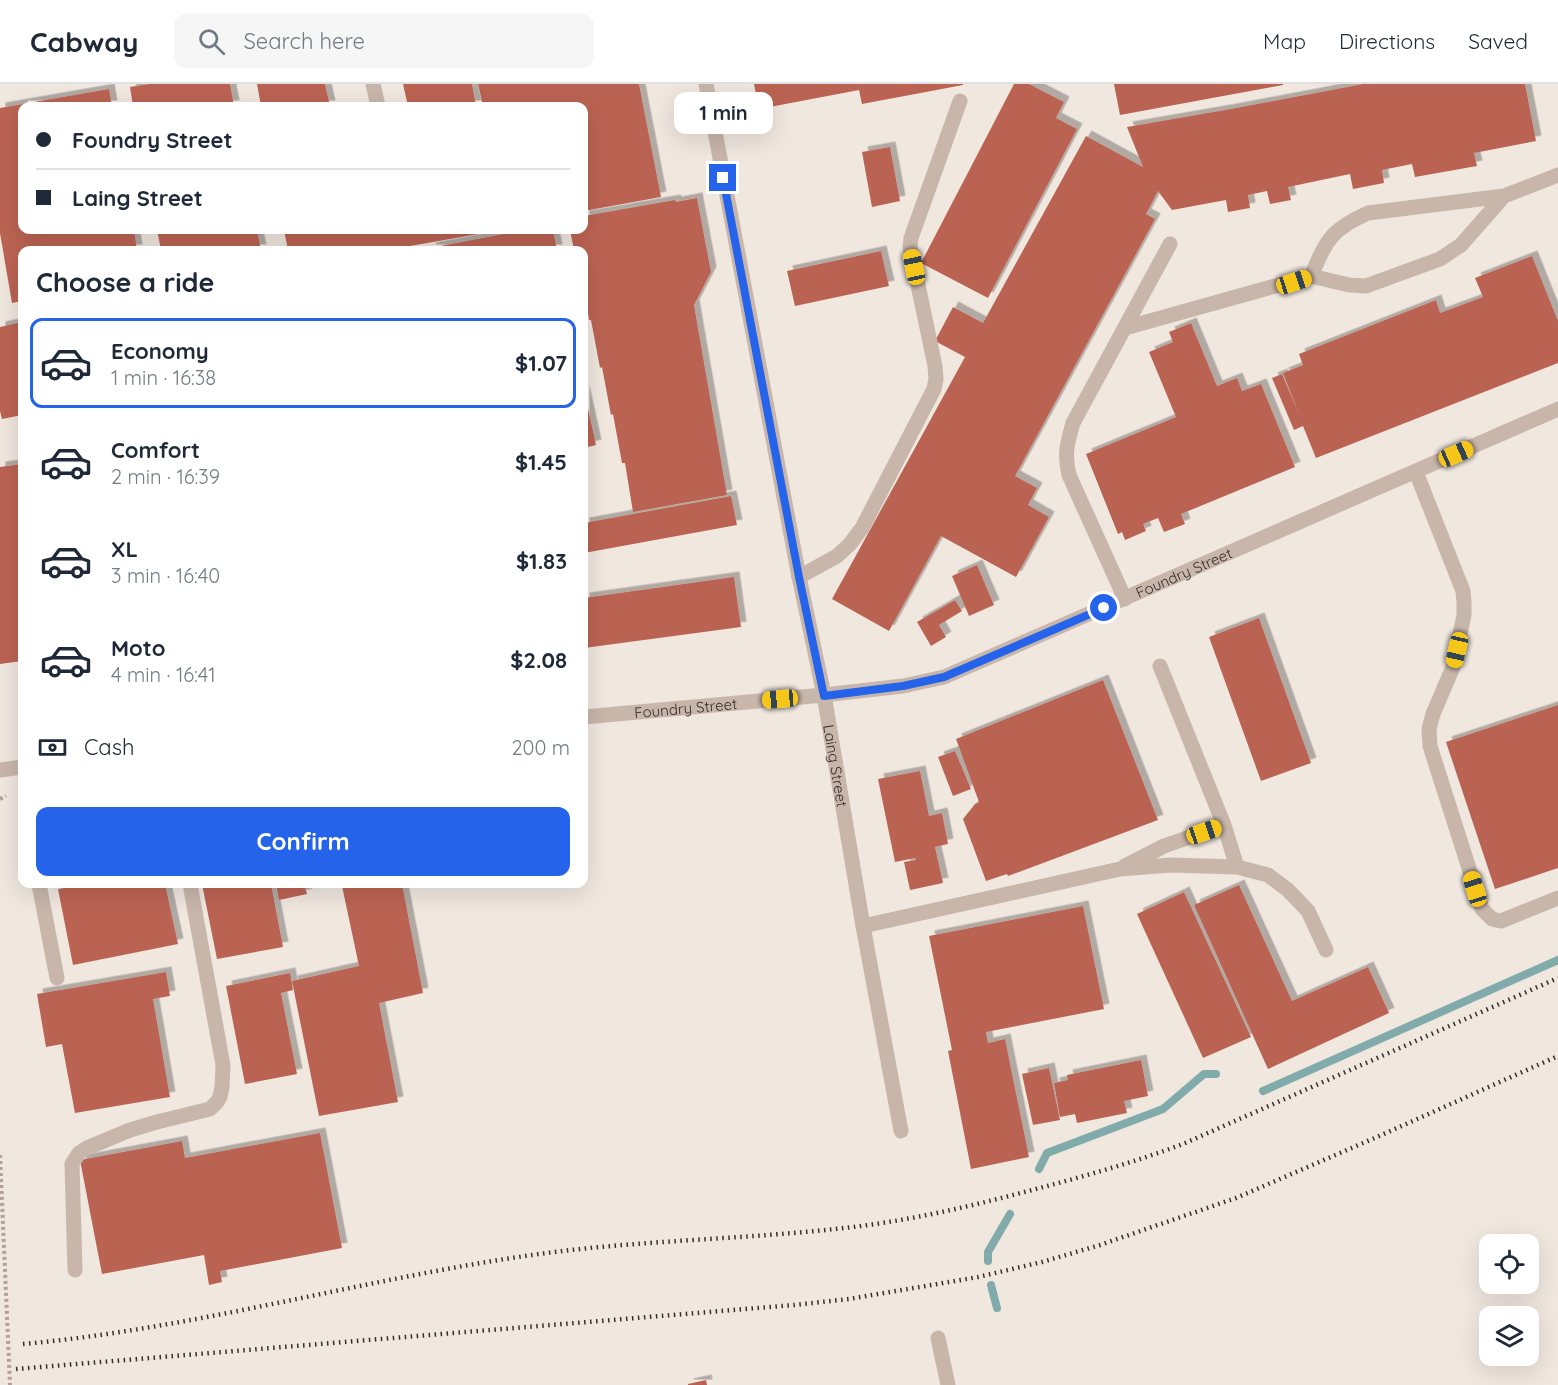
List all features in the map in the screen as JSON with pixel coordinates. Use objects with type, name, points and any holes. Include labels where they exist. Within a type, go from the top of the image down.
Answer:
[{"type":"street","points":[[373,84],[377,102]]},
{"type":"street","name":"Laing Street","points":[[706,84],[799,577],[824,696],[901,1131]]},
{"type":"street","points":[[799,577],[837,556],[862,528],[934,389],[935,366],[910,238],[960,101]]},
{"type":"street","points":[[1311,276],[1332,234],[1347,222],[1368,213],[1504,196],[1558,175]]},
{"type":"street","points":[[1125,328],[1311,276],[1349,285],[1366,286],[1440,258],[1461,245],[1504,196]]},
{"type":"street","points":[[1125,599],[1069,475],[1065,461],[1067,444],[1073,423],[1170,244]]},
{"type":"street","name":"Foundry Street","points":[[588,717],[824,696],[903,686],[944,677],[1558,409]]},
{"type":"street","points":[[1416,472],[1463,591],[1464,615],[1453,667],[1429,729],[1430,747],[1482,909],[1492,919],[1501,921],[1558,898]]},
{"type":"street","points":[[1160,666],[1224,825],[1237,867]]},
{"type":"street","points":[[0,770],[18,768]]},
{"type":"street","points":[[1120,869],[1164,846],[1224,825]]},
{"type":"street","points":[[863,926],[1120,869],[1171,865],[1237,867],[1268,875],[1288,890],[1308,911],[1326,950]]},
{"type":"street","points":[[40,888],[57,978]]},
{"type":"street","points":[[75,1270],[72,1164],[79,1153],[130,1130],[205,1112],[213,1107],[220,1097],[223,1065],[191,888]]},
{"type":"street","points":[[938,1338],[948,1385]]},
{"type":"path","points":[[0,799],[6,796]]},
{"type":"path","points":[[0,1155],[10,1385]]},
{"type":"building","points":[[149,84],[230,84],[233,102],[132,102],[130,87]]},
{"type":"building","points":[[257,84],[325,84],[329,102],[260,102]]},
{"type":"building","points":[[403,84],[472,84],[475,102],[407,102]]},
{"type":"building","points":[[478,84],[639,84],[661,197],[588,210],[588,102],[482,102]]},
{"type":"building","points":[[754,84],[963,85],[862,104],[859,90],[759,109]]},
{"type":"building","points":[[1014,84],[1029,84],[1064,102],[1056,118],[1077,129],[988,298],[921,263]]},
{"type":"building","points":[[1114,84],[1283,84],[1283,85],[1120,115]]},
{"type":"building","points":[[1363,84],[1525,84],[1536,141],[1474,153],[1477,166],[1415,177],[1412,164],[1382,170],[1384,183],[1353,189],[1350,174],[1288,187],[1291,200],[1270,204],[1267,191],[1248,195],[1250,208],[1228,212],[1226,200],[1172,210],[1158,191],[1146,214],[1155,219],[1015,476],[1037,488],[1028,505],[1049,517],[1016,577],[941,536],[889,631],[832,599],[965,357],[935,341],[953,307],[983,323],[1086,136],[1143,167],[1127,127]]},
{"type":"building","points":[[109,89],[111,102],[34,102]]},
{"type":"building","points":[[18,105],[18,234],[135,234],[136,246],[18,246],[18,302],[12,303],[0,233],[0,108]]},
{"type":"building","points":[[890,147],[900,201],[872,207],[862,152]]},
{"type":"building","points":[[697,198],[711,272],[694,305],[727,495],[633,512],[625,463],[622,463],[613,414],[611,415],[602,367],[600,368],[591,320],[589,320],[588,246],[573,246],[571,234],[588,234],[588,215],[675,200],[676,202]]},
{"type":"building","points":[[158,234],[258,234],[260,246],[160,246]]},
{"type":"building","points":[[285,234],[479,234],[410,246],[287,246]]},
{"type":"building","points":[[503,234],[554,234],[556,246],[440,246]]},
{"type":"building","points":[[881,251],[889,286],[795,306],[787,271]]},
{"type":"building","points":[[1532,256],[1558,321],[1558,363],[1316,458],[1303,426],[1294,430],[1272,378],[1282,374],[1299,414],[1283,373],[1303,365],[1299,354],[1436,300],[1440,313],[1483,297],[1475,278]]},
{"type":"building","points":[[18,323],[18,416],[2,419],[0,411],[0,327]]},
{"type":"building","points":[[1191,323],[1217,386],[1237,378],[1242,391],[1261,384],[1295,467],[1181,514],[1185,524],[1164,532],[1158,518],[1143,524],[1146,531],[1125,540],[1122,532],[1118,534],[1086,454],[1176,417],[1149,352],[1173,342],[1169,332]]},
{"type":"building","points":[[588,408],[596,445],[588,447]]},
{"type":"building","points":[[18,465],[18,662],[0,664],[0,467]]},
{"type":"building","points":[[731,496],[737,525],[588,552],[588,522]]},
{"type":"building","points":[[977,565],[994,605],[969,616],[952,576]]},
{"type":"building","points":[[734,577],[741,627],[588,647],[588,597]]},
{"type":"building","points":[[955,600],[962,611],[939,625],[946,637],[931,646],[917,622]]},
{"type":"building","points":[[1259,618],[1311,763],[1261,781],[1209,637]]},
{"type":"building","points":[[1103,680],[1158,820],[1008,876],[1007,874],[986,881],[963,819],[979,802],[956,739]]},
{"type":"building","points":[[1558,705],[1558,868],[1495,889],[1446,742]]},
{"type":"building","points":[[955,751],[971,789],[953,796],[938,757]]},
{"type":"building","points":[[920,771],[929,816],[942,813],[948,844],[935,847],[943,883],[910,890],[904,862],[916,860],[915,858],[895,862],[878,779]]},
{"type":"building","points":[[1239,885],[1292,1001],[1368,967],[1389,1013],[1268,1069],[1194,905]]},
{"type":"building","points":[[166,888],[178,944],[73,965],[58,889]]},
{"type":"building","points":[[203,888],[272,888],[283,947],[217,959]]},
{"type":"building","points":[[277,888],[305,888],[307,894],[279,900]]},
{"type":"building","points":[[342,888],[403,888],[423,993],[379,1003],[398,1102],[319,1116],[292,981],[359,966]]},
{"type":"building","points":[[1184,892],[1251,1037],[1203,1058],[1137,914]]},
{"type":"building","points":[[1083,906],[1104,1009],[986,1032],[988,1043],[1005,1039],[1029,1157],[971,1169],[948,1051],[952,1050],[929,936]]},
{"type":"building","points":[[166,972],[170,996],[153,999],[170,1097],[75,1113],[62,1044],[46,1047],[37,994]]},
{"type":"building","points":[[290,973],[293,990],[281,993],[297,1074],[245,1084],[226,986]]},
{"type":"building","points":[[1141,1060],[1148,1096],[1124,1101],[1127,1113],[1077,1123],[1075,1114],[1060,1117],[1054,1083],[1068,1080],[1067,1075]]},
{"type":"building","points":[[1049,1068],[1060,1120],[1033,1125],[1022,1074]]},
{"type":"building","points":[[320,1133],[342,1248],[220,1271],[222,1282],[209,1285],[204,1255],[102,1274],[80,1160],[182,1141],[185,1158]]},
{"type":"building","points":[[706,1380],[707,1385],[688,1385],[688,1384]]},
{"type":"waterway","points":[[1263,1091],[1558,960]]},
{"type":"waterway","points":[[1039,1169],[1047,1153],[1163,1109],[1204,1074],[1216,1074]]},
{"type":"waterway","points":[[988,1261],[988,1252],[1010,1214]]},
{"type":"waterway","points":[[991,1285],[997,1308]]},
{"type":"railway","points":[[23,1344],[156,1326],[421,1274],[554,1252],[844,1228],[916,1217],[988,1201],[1110,1168],[1183,1144],[1558,978]]},
{"type":"railway","points":[[16,1369],[794,1305],[849,1299],[978,1277],[1100,1245],[1236,1198],[1558,1056]]},
{"type":"route","points":[[723,178],[824,696],[903,686],[944,677],[1104,608]]}]
